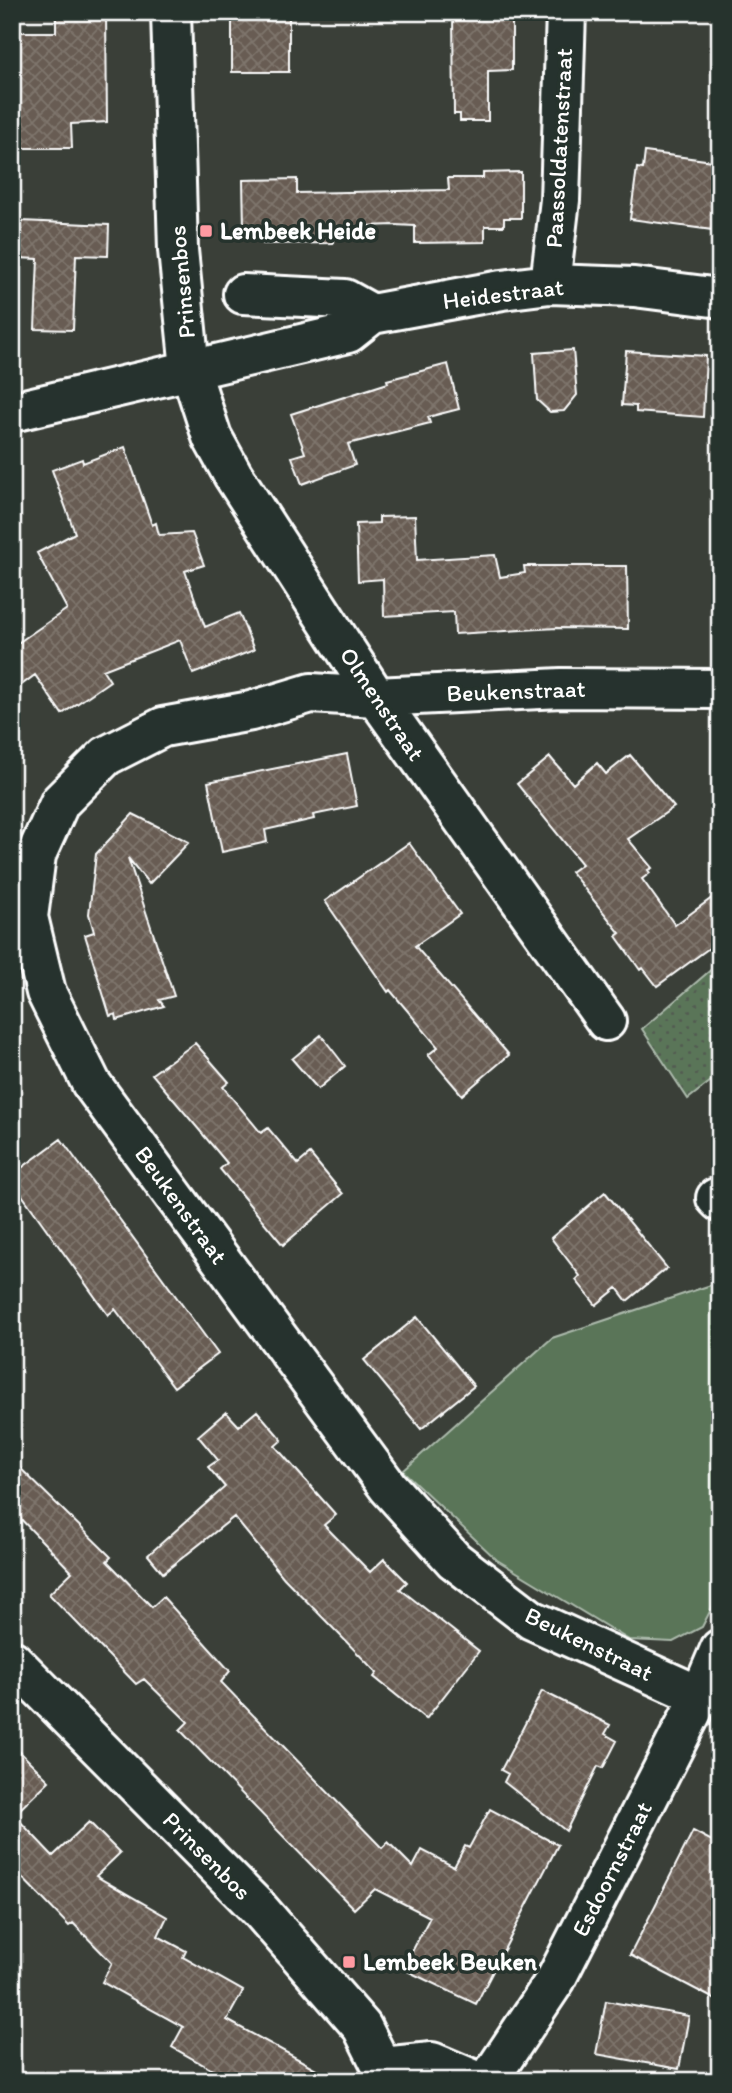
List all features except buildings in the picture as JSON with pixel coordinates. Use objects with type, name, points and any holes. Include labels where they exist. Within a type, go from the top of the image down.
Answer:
[{"type":"street","name":"Prinsenbos","points":[[12,411],[190,369],[178,250],[171,12]]},
{"type":"street","name":"Paassoldatenstraat","points":[[550,284],[560,200],[566,12]]},
{"type":"street","name":"Heidestraat","points":[[190,369],[348,333],[372,314],[502,290],[550,284],[634,287],[720,298]]},
{"type":"street","points":[[243,294],[345,299],[372,314]]},
{"type":"street","name":"Olmenstraat","points":[[190,369],[212,437],[233,475],[376,697],[606,1021]]},
{"type":"street","points":[[312,694],[337,638]]},
{"type":"street","name":"Beukenstraat","points":[[700,1696],[532,1620],[454,1560],[388,1487],[92,1083],[46,992],[28,917],[36,855],[60,802],[106,756],[163,727],[251,711],[312,694],[376,697],[561,688],[720,689]]},
{"type":"street","name":"Esdoornstraat","points":[[488,2081],[556,1979],[700,1696],[720,1649]]},
{"type":"street","name":"Prinsenbos","points":[[12,1660],[259,1909],[362,2027],[383,2074],[432,2062],[477,2081]]},
{"type":"green space","points":[[720,962],[720,1074],[688,1099],[642,1029]]},
{"type":"green space","points":[[720,1282],[720,1592],[702,1627],[673,1642],[629,1640],[497,1560],[403,1471],[552,1338]]},
{"type":"place","name":"Lembeek Heide","points":[[206,231]]},
{"type":"place","name":"Lembeek Beuken","points":[[349,1962]]}]
